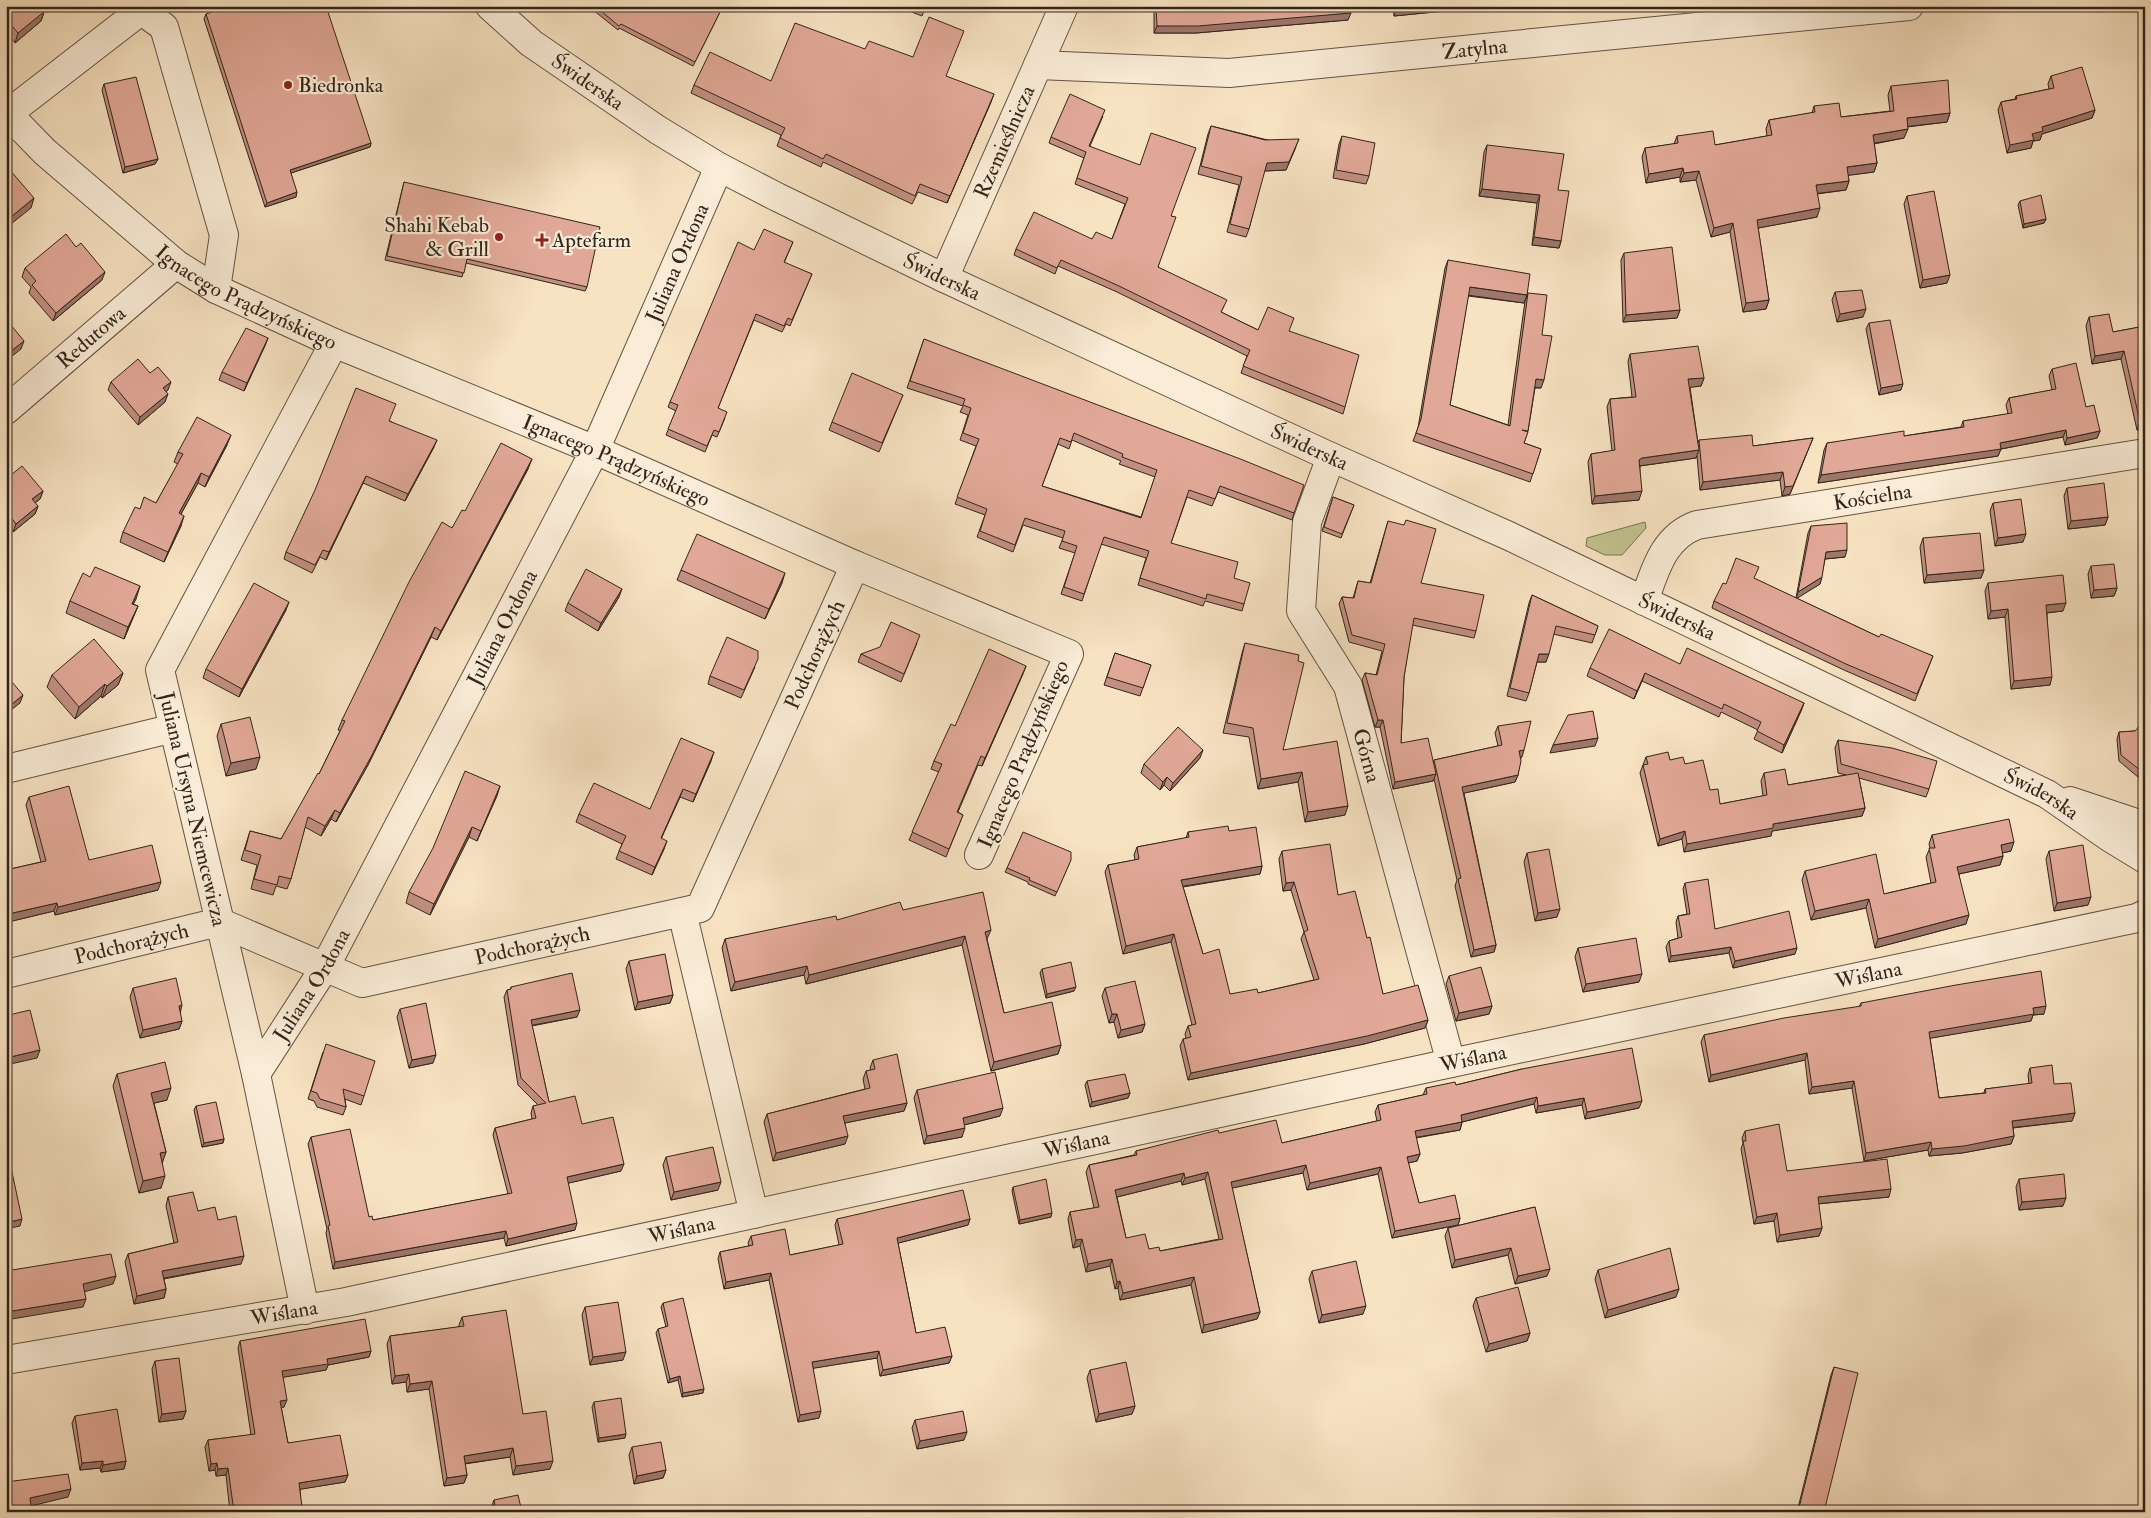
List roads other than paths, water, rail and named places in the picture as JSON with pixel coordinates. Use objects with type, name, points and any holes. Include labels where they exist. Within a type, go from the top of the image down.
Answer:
[{"type":"street","name":"Świderska","points":[[490,6],[531,43],[658,130],[720,167],[944,278],[1332,457],[1509,536],[2047,794],[2131,852],[2145,859]]},
{"type":"street","name":"Rzemieślnicza","points":[[944,278],[1064,6]]},
{"type":"street","name":"Zatylna","points":[[1038,65],[1229,73],[1909,6]]},
{"type":"street","points":[[7,113],[144,8],[164,27],[224,235],[216,289]]},
{"type":"street","name":"Ignacego Prądzyńskiego","points":[[7,113],[45,152],[176,264],[216,289],[334,343],[595,450],[856,565],[1069,654],[979,855]]},
{"type":"street","name":"Juliana Ordona","points":[[256,1074],[325,968],[595,450],[720,167]]},
{"type":"street","name":"Redutowa","points":[[6,410],[176,264]]},
{"type":"street","name":"Juliana Ursyna Niemcewicza","points":[[306,1310],[256,1074],[160,670],[334,343]]},
{"type":"street","name":"Kościelna","points":[[1644,601],[1666,547],[1684,530],[1697,525],[2145,453]]},
{"type":"street","name":"Górna","points":[[1332,457],[1307,522],[1301,611],[1348,686],[1451,1063]]},
{"type":"street","name":"Podchorążych","points":[[6,974],[219,922],[362,983],[700,908],[856,565]]},
{"type":"street","points":[[6,770],[174,728]]},
{"type":"street","points":[[2047,794],[2145,826]]},
{"type":"street","points":[[682,912],[754,1214]]},
{"type":"street","name":"Wiślana","points":[[6,1360],[306,1310],[1451,1063],[2137,918],[2145,914]]},
{"type":"place","name":"Biedronka","points":[[288,85]]},
{"type":"place","name":"Shahi Kebab & Grill","points":[[499,237]]},
{"type":"place","name":"Aptefarm","points":[[542,240]]}]
